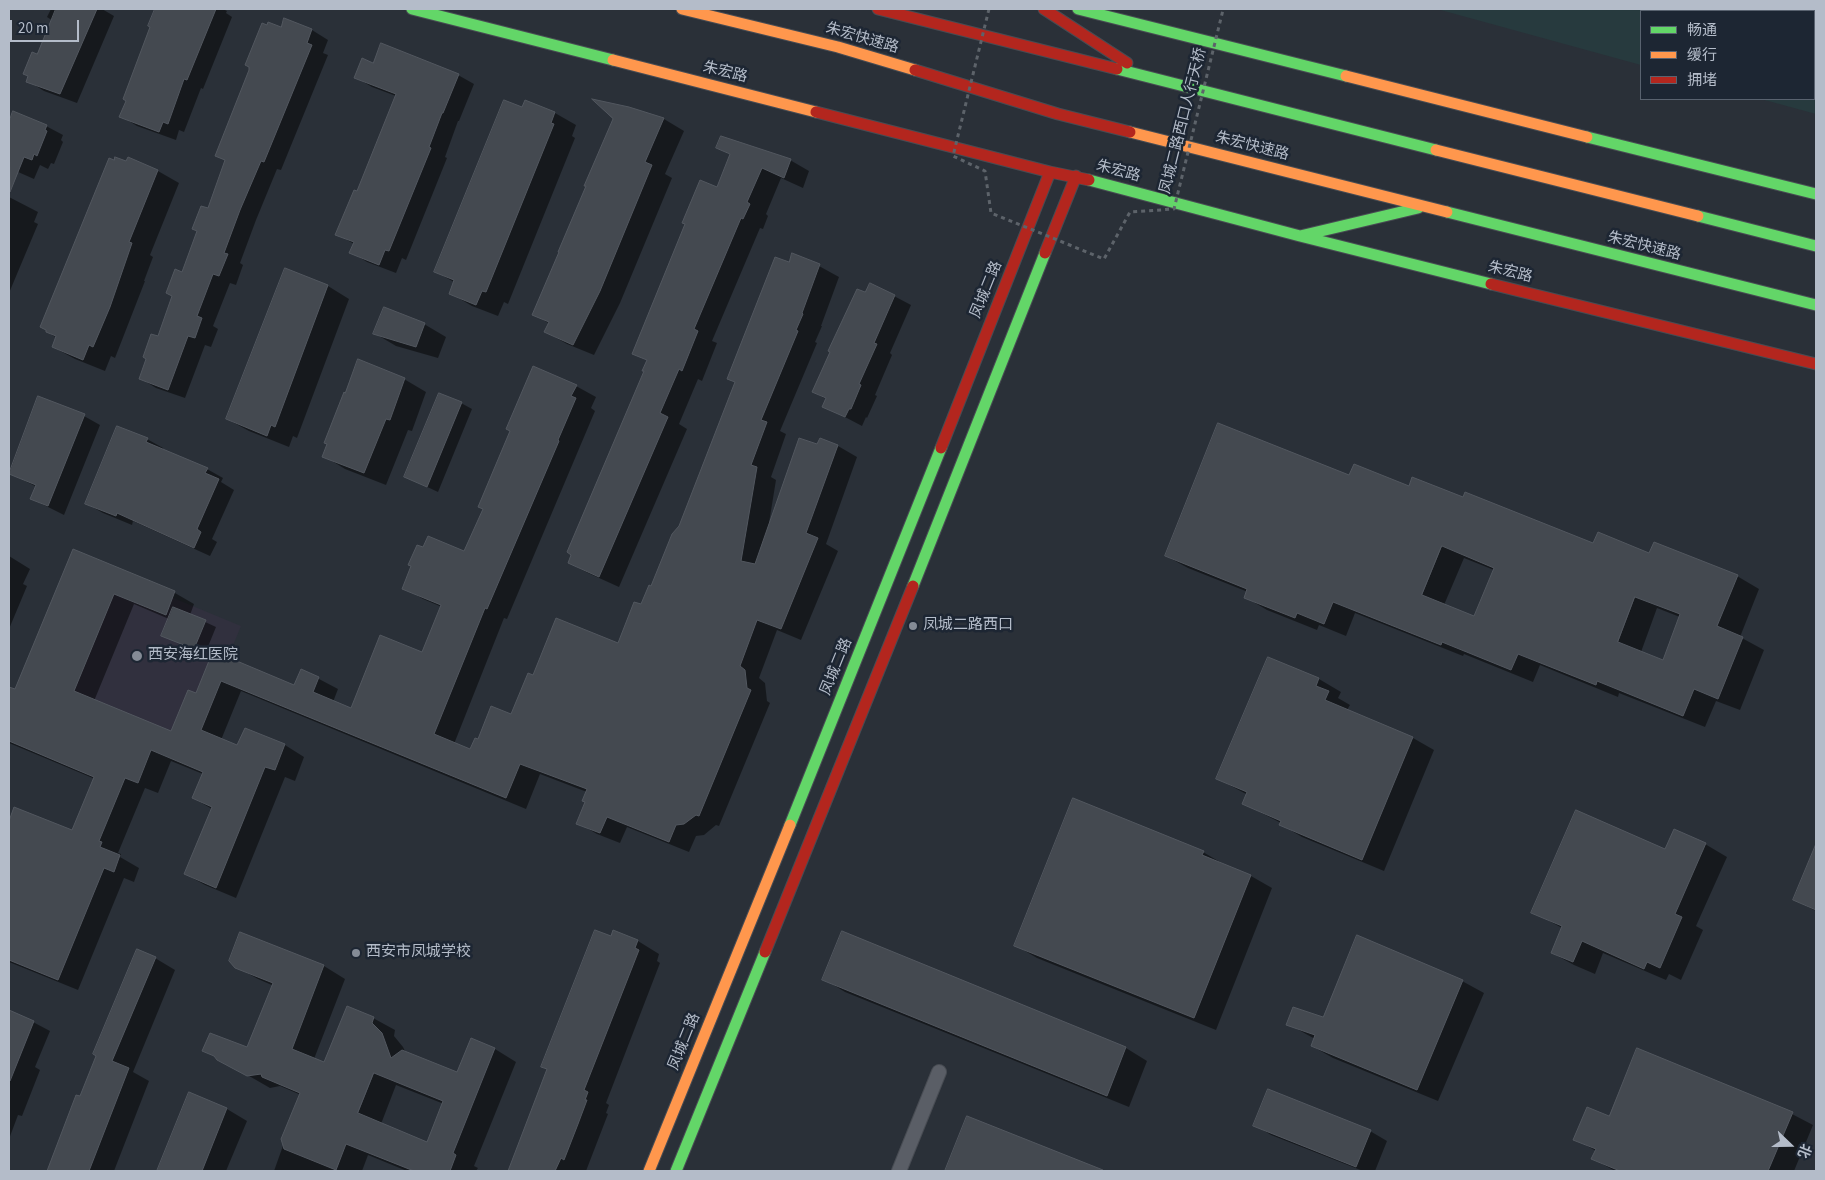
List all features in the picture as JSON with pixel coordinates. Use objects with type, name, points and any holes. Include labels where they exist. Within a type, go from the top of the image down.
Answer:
[{"type":"main road","name":"朱宏路","points":[[412,9],[1050,172],[1076,176],[1300,236],[1816,364]]},
{"type":"main road","name":"朱宏快速路","points":[[682,9],[838,47],[1058,114],[1816,305]]},
{"type":"main road","points":[[878,9],[1816,246]]},
{"type":"main road","points":[[1044,9],[1145,75]]},
{"type":"main road","points":[[1078,9],[1816,194]]},
{"type":"main road","name":"凤城二路","points":[[650,1171],[1050,172]]},
{"type":"main road","points":[[676,1171],[903,612],[1076,176]]},
{"type":"main road","points":[[1300,236],[1422,207]]},
{"type":"lane","points":[[900,1171],[939,1072]]},
{"type":"path","name":"凤城二路西口人行天桥","points":[[989,9],[953,156],[985,171],[991,213],[1104,258],[1130,212],[1174,209],[1223,10]]},
{"type":"shaded area","name":"西安海红医院","points":[[84,561],[241,626],[190,750],[33,686]]},
{"type":"green space","points":[[1437,9],[1816,9],[1816,114],[1765,100],[1815,100],[1815,10],[1640,10],[1640,65]]},
{"type":"building","points":[[56,9],[97,9],[60,94],[26,82],[28,76],[23,74],[32,52],[37,54]]},
{"type":"building","points":[[155,9],[216,9],[187,80],[184,79],[168,124],[163,122],[159,132],[119,117],[126,101],[123,99]]},
{"type":"building","points":[[284,18],[312,29],[307,43],[312,45],[264,162],[261,161],[240,210],[224,253],[228,254],[219,276],[213,274],[197,316],[202,318],[195,338],[188,336],[168,390],[139,379],[146,359],[143,357],[151,334],[158,336],[172,296],[166,293],[175,269],[182,272],[197,231],[192,229],[201,206],[208,208],[225,160],[215,156],[249,70],[249,67],[245,65],[262,23],[267,25],[268,22],[281,27]]},
{"type":"building","points":[[381,43],[459,74],[389,251],[385,250],[379,265],[349,253],[354,242],[335,235],[354,190],[357,191],[396,94],[354,78],[362,58],[373,63]]},
{"type":"building","points":[[592,99],[629,107],[664,118],[645,162],[652,165],[600,291],[573,345],[544,332],[549,322],[532,315],[613,119]]},
{"type":"building","points":[[504,100],[522,107],[525,100],[555,112],[551,123],[554,124],[486,292],[482,291],[476,305],[449,294],[454,280],[434,272]]},
{"type":"building","points":[[13,111],[47,125],[45,130],[47,131],[37,156],[34,154],[32,160],[24,157],[10,192],[9,122]]},
{"type":"building","points":[[721,136],[791,159],[784,178],[762,168],[747,202],[750,204],[743,219],[741,218],[694,329],[698,331],[682,371],[679,369],[660,413],[668,417],[599,577],[568,563],[571,555],[567,552],[644,371],[642,371],[647,360],[632,354],[685,224],[682,223],[700,180],[717,187],[730,154],[716,148]]},
{"type":"building","points":[[115,157],[126,161],[128,157],[158,170],[129,242],[132,243],[110,307],[93,347],[89,345],[83,360],[52,347],[56,336],[40,327],[109,158],[114,160]]},
{"type":"building","points":[[792,253],[820,264],[796,330],[798,331],[761,420],[767,422],[751,465],[757,467],[741,561],[755,564],[799,438],[817,444],[820,438],[838,445],[806,533],[818,538],[781,629],[757,620],[740,666],[745,670],[747,688],[751,690],[699,816],[696,815],[684,824],[676,825],[669,842],[607,817],[600,833],[576,824],[585,802],[582,801],[587,789],[520,764],[506,798],[221,681],[201,730],[237,745],[245,728],[285,744],[275,770],[265,767],[216,888],[184,874],[212,807],[192,798],[203,772],[151,750],[138,783],[125,778],[99,841],[102,842],[100,847],[120,855],[114,872],[104,868],[58,980],[9,960],[9,821],[14,807],[72,830],[94,777],[9,741],[9,687],[15,689],[73,549],[175,591],[166,615],[114,594],[74,691],[171,731],[188,690],[196,693],[213,651],[294,685],[301,669],[319,677],[313,692],[351,708],[380,635],[422,652],[441,605],[402,589],[411,566],[408,565],[417,545],[423,547],[428,536],[464,551],[483,509],[478,507],[510,431],[506,429],[533,366],[577,385],[571,396],[576,398],[559,441],[487,609],[485,608],[434,734],[470,749],[475,738],[478,739],[491,706],[511,714],[528,673],[533,675],[556,618],[618,643],[634,602],[641,604],[649,585],[651,586],[672,534],[679,526],[735,382],[727,379],[775,257],[789,262]]},
{"type":"building","points":[[285,268],[328,285],[275,427],[271,425],[267,436],[226,419]]},
{"type":"building","points":[[870,283],[895,295],[874,343],[877,344],[859,384],[861,385],[851,409],[849,409],[845,417],[822,407],[826,398],[812,392],[830,352],[828,351],[857,289],[865,292]]},
{"type":"building","points":[[384,307],[425,323],[416,347],[373,334]]},
{"type":"building","points":[[358,359],[405,378],[390,420],[386,419],[364,473],[322,457],[327,444],[324,443]]},
{"type":"building","points":[[439,393],[462,402],[427,487],[404,477]]},
{"type":"building","points":[[38,396],[85,414],[48,506],[30,499],[36,485],[9,474]]},
{"type":"building","points":[[1218,423],[1349,475],[1354,464],[1409,486],[1412,477],[1463,497],[1465,492],[1593,543],[1598,532],[1649,553],[1654,542],[1738,575],[1717,626],[1743,637],[1718,699],[1694,689],[1683,716],[1597,681],[1596,685],[1518,654],[1511,670],[1442,642],[1441,645],[1333,602],[1324,624],[1297,613],[1295,618],[1244,598],[1247,589],[1165,556]],"holes":[[[1442,546],[1494,568],[1474,616],[1422,595]],[[1635,597],[1680,614],[1663,660],[1618,642]]]},
{"type":"building","points":[[117,426],[148,438],[146,442],[208,468],[205,473],[219,479],[197,529],[201,532],[194,548],[117,513],[116,516],[85,504]]},
{"type":"building","points":[[173,607],[206,620],[194,649],[161,636]]},
{"type":"building","points":[[1268,657],[1319,678],[1316,686],[1329,691],[1325,700],[1413,737],[1362,860],[1279,825],[1281,821],[1242,804],[1247,792],[1216,779]]},
{"type":"building","points":[[1073,798],[1204,851],[1202,855],[1251,875],[1194,1018],[1014,946]]},
{"type":"building","points":[[1576,810],[1665,849],[1674,829],[1706,843],[1675,914],[1682,917],[1660,968],[1647,962],[1644,969],[1582,941],[1573,962],[1551,953],[1562,926],[1531,913]]},
{"type":"building","points":[[1816,844],[1816,910],[1793,900]]},
{"type":"building","points":[[595,930],[611,936],[613,930],[638,940],[635,948],[639,950],[584,1090],[588,1092],[585,1100],[587,1100],[564,1160],[561,1158],[555,1171],[508,1171],[547,1069],[541,1067]]},
{"type":"building","points":[[842,931],[1126,1047],[1107,1096],[822,980]]},
{"type":"building","points":[[240,932],[324,965],[292,1049],[324,1062],[347,1006],[374,1017],[372,1023],[382,1033],[391,1058],[402,1050],[457,1072],[471,1038],[495,1048],[453,1153],[456,1155],[450,1171],[414,1171],[346,1144],[336,1170],[284,1149],[281,1139],[300,1093],[262,1077],[261,1074],[247,1076],[202,1051],[210,1033],[247,1047],[273,983],[235,968],[229,961]],"holes":[[[374,1073],[443,1101],[427,1142],[358,1113]]]},
{"type":"building","points":[[1357,935],[1463,980],[1417,1090],[1311,1046],[1315,1035],[1286,1025],[1293,1007],[1323,1017]]},
{"type":"building","points":[[137,949],[156,957],[112,1061],[129,1068],[89,1171],[47,1171],[76,1095],[80,1096],[96,1056],[93,1054]]},
{"type":"building","points":[[9,1010],[34,1021],[10,1081],[9,1081]]},
{"type":"building","points":[[1637,1048],[1793,1112],[1768,1171],[1620,1171],[1591,1159],[1596,1149],[1573,1140],[1587,1107],[1609,1116]]},
{"type":"building","points":[[1268,1089],[1371,1130],[1356,1167],[1253,1126]]},
{"type":"building","points":[[189,1092],[227,1108],[202,1171],[157,1171]]},
{"type":"building","points":[[967,1116],[1103,1170],[1103,1171],[945,1171]]},
{"type":"traffic: fast","points":[[412,9],[613,60]]},
{"type":"traffic: fast","points":[[1078,9],[1346,76]]},
{"type":"traffic: fast","points":[[1117,69],[1436,150]]},
{"type":"traffic: fast","points":[[1587,137],[1816,194]]},
{"type":"traffic: fast","points":[[1089,180],[1491,284]]},
{"type":"traffic: fast","points":[[1300,236],[1418,208]]},
{"type":"traffic: fast","points":[[1447,212],[1816,305]]},
{"type":"traffic: fast","points":[[1698,216],[1816,246]]},
{"type":"traffic: fast","points":[[913,586],[1045,253]]},
{"type":"traffic: fast","points":[[790,825],[941,448]]},
{"type":"traffic: fast","points":[[676,1171],[765,952]]},
{"type":"traffic: slow","points":[[682,9],[838,47],[915,70]]},
{"type":"traffic: slow","points":[[613,60],[816,112]]},
{"type":"traffic: slow","points":[[1346,76],[1587,137]]},
{"type":"traffic: slow","points":[[1130,132],[1447,212]]},
{"type":"traffic: slow","points":[[1436,150],[1698,216]]},
{"type":"traffic: slow","points":[[649,1171],[790,825]]},
{"type":"traffic: jam","points":[[878,9],[1117,69]]},
{"type":"traffic: jam","points":[[1044,9],[1127,63]]},
{"type":"traffic: jam","points":[[915,70],[1058,114],[1130,132]]},
{"type":"traffic: jam","points":[[816,112],[1050,172],[1089,180]]},
{"type":"traffic: jam","points":[[941,448],[1050,172]]},
{"type":"traffic: jam","points":[[1045,253],[1076,176]]},
{"type":"traffic: jam","points":[[1491,284],[1816,364]]},
{"type":"traffic: jam","points":[[765,952],[913,586]]},
{"type":"place","name":"凤城二路西口","points":[[913,626]]},
{"type":"place","name":"西安海红医院","points":[[137,656]]},
{"type":"place","name":"西安市凤城学校","points":[[356,953]]}]
